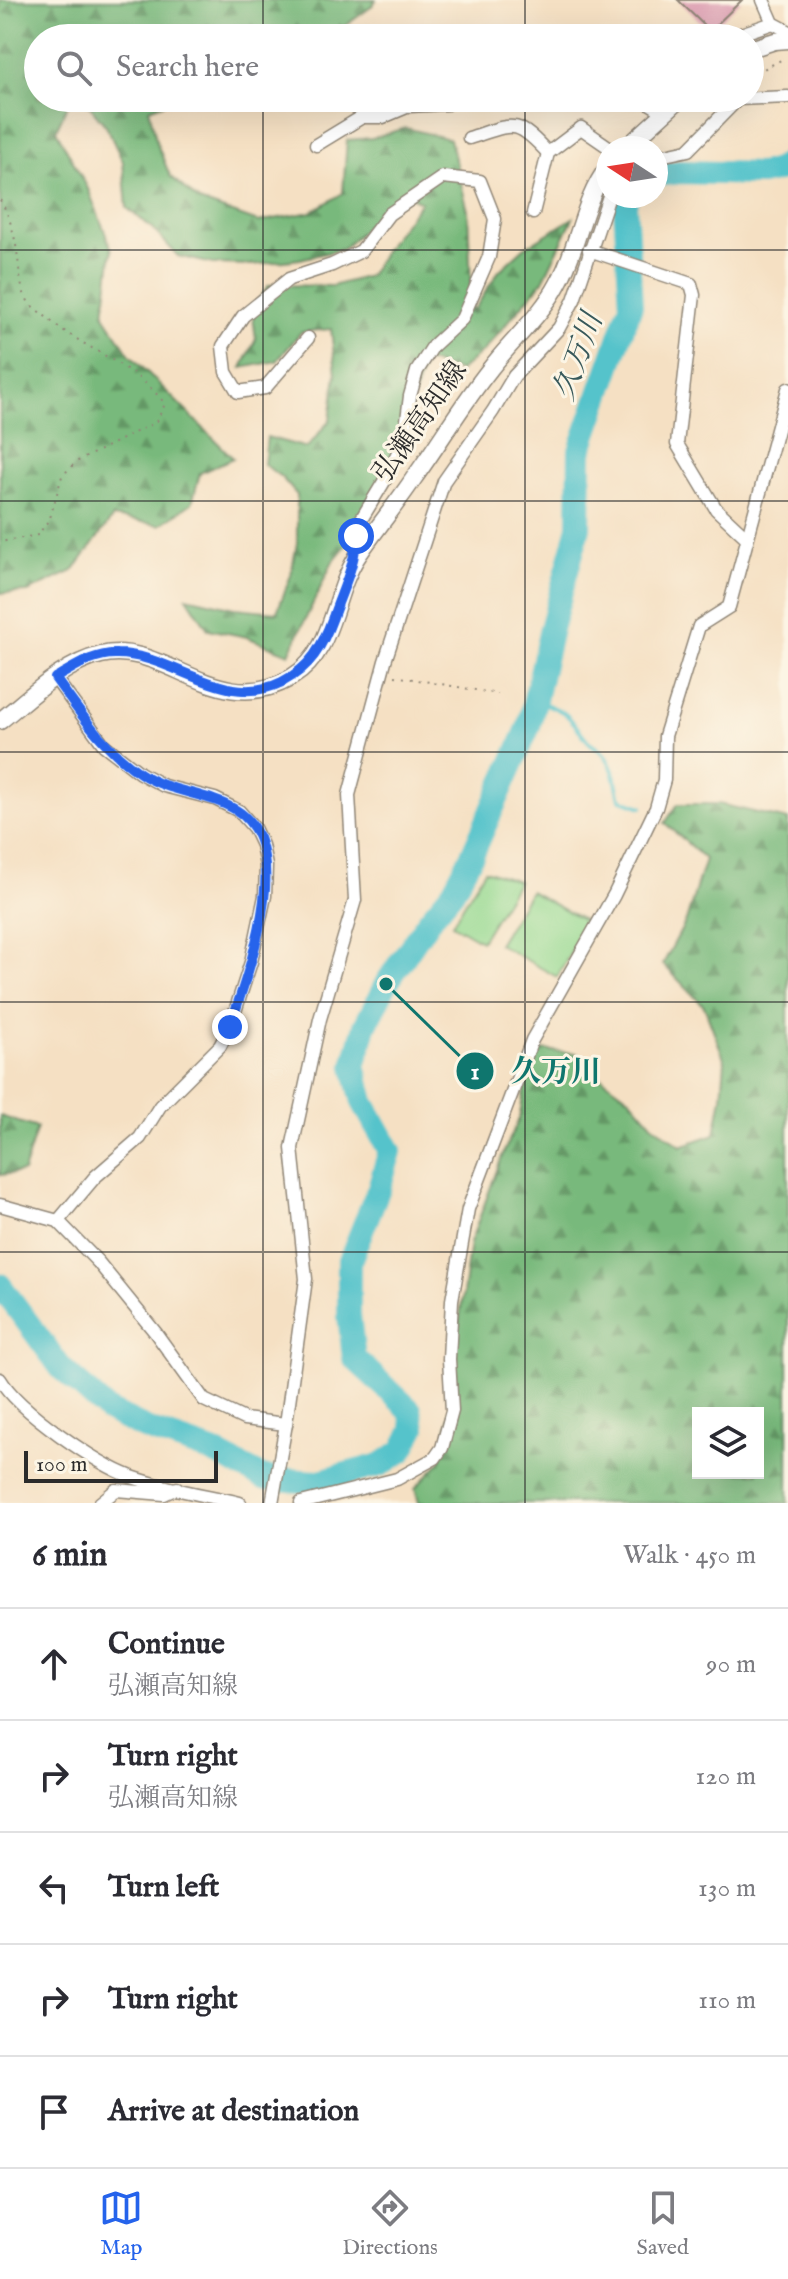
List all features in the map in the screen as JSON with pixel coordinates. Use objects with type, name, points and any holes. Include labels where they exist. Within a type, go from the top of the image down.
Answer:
[{"type":"main road","points":[[764,45],[788,40]]},
{"type":"main road","points":[[639,136],[664,112]]},
{"type":"main road","name":"弘瀬高知線","points":[[0,721],[55,678],[102,654],[137,656],[237,690],[255,691],[273,686],[307,666],[321,648],[356,558],[460,409],[492,366],[545,305],[560,281],[596,190]]},
{"type":"street","points":[[763,0],[773,23],[788,31]]},
{"type":"street","points":[[764,26],[773,23]]},
{"type":"street","points":[[764,97],[788,97]]},
{"type":"street","points":[[316,145],[362,117],[383,117],[395,112]]},
{"type":"street","points":[[668,154],[688,150],[725,112]]},
{"type":"street","points":[[469,138],[508,125],[527,130],[548,153]]},
{"type":"street","points":[[533,213],[548,153],[581,128],[596,138]]},
{"type":"street","points":[[308,338],[265,388],[238,392],[226,372],[223,346],[243,316],[289,279],[332,265],[361,251],[389,214],[443,177],[480,181],[495,219],[489,257],[462,319],[433,346],[417,371],[405,436],[388,475],[359,523],[356,558]]},
{"type":"street","points":[[272,1498],[286,1424],[306,1279],[292,1148],[320,1019],[355,900],[349,795],[382,674],[444,481],[514,376],[559,328],[574,300],[605,208]]},
{"type":"street","points":[[589,250],[691,284],[694,295],[677,444],[716,509],[747,538]]},
{"type":"street","points":[[301,1503],[397,1479],[435,1458],[442,1448],[452,1411],[449,1359],[452,1300],[468,1209],[532,1040],[614,895],[656,808],[664,780],[665,736],[699,626],[729,607],[788,389]]},
{"type":"street","points":[[55,678],[104,745],[140,773],[164,786],[215,799],[239,811],[254,828],[262,845],[266,866],[265,896],[251,962],[230,1027],[220,1046],[160,1106],[140,1138],[95,1177],[58,1221]]},
{"type":"street","points":[[0,1205],[58,1221],[98,1262],[155,1332],[204,1400],[244,1419],[286,1424]]},
{"type":"street","points":[[0,1379],[30,1413],[72,1443],[131,1477],[240,1503]]},
{"type":"street","points":[[100,1503],[116,1490],[164,1494],[177,1488]]},
{"type":"path","points":[[764,69],[781,60]]},
{"type":"path","points":[[0,200],[11,226],[21,286],[28,302],[59,328],[114,359],[153,388],[165,404],[156,422],[76,462],[62,476],[50,518],[38,535],[0,542]]},
{"type":"path","points":[[382,674],[498,694]]},
{"type":"green space","points":[[0,0],[376,0],[347,24],[24,24],[24,112],[64,112],[56,130],[88,189],[112,250],[104,315],[130,355],[233,458],[200,473],[192,503],[160,525],[113,517],[73,571],[28,592],[0,593]]},
{"type":"green space","points":[[94,112],[150,112],[157,144],[170,176],[199,201],[258,222],[311,212],[343,193],[347,140],[372,138],[406,128],[450,139],[468,211],[472,313],[499,271],[524,248],[573,218],[543,281],[484,350],[460,371],[425,361],[400,438],[362,526],[333,561],[289,654],[247,637],[208,629],[187,597],[235,608],[277,612],[291,575],[297,543],[297,495],[264,464],[267,437],[307,448],[330,420],[336,374],[331,329],[301,332],[277,361],[242,368],[256,339],[252,309],[269,285],[332,286],[369,276],[421,202],[402,192],[343,249],[300,259],[253,265],[213,264],[178,256],[152,228],[127,208],[123,162],[106,126]]},
{"type":"green space","points":[[678,804],[719,804],[788,820],[788,1503],[419,1503],[415,1488],[441,1461],[454,1388],[455,1352],[470,1243],[519,1119],[526,1082],[540,1050],[576,1053],[631,1099],[653,1125],[681,1146],[715,1134],[725,1061],[704,1006],[663,964],[686,921],[705,859],[665,823]]},
{"type":"green space","points":[[485,870],[518,881],[481,941],[452,924]]},
{"type":"green space","points":[[530,891],[588,923],[557,977],[498,944]]},
{"type":"green space","points":[[0,1116],[37,1128],[23,1172],[0,1175]]},
{"type":"building","points":[[678,0],[742,0],[717,24],[703,24]]},
{"type":"waterway","name":"久万川","points":[[668,174],[761,174],[778,170],[788,162]]},
{"type":"waterway","name":"久万川","points":[[0,1285],[61,1368],[107,1410],[146,1429],[213,1452],[264,1478],[315,1482],[380,1465],[402,1451],[414,1428],[410,1410],[354,1358],[349,1315],[349,1263],[390,1151],[363,1102],[354,1066],[365,1026],[386,984],[428,921],[453,891],[529,726],[579,527],[580,451],[631,305],[625,208]]},
{"type":"waterway","points":[[535,700],[561,711],[571,719],[606,757],[620,799],[642,807]]},
{"type":"place","name":"久万川","points":[[386,984]]},
{"type":"route","points":[[230,1027],[251,962],[265,896],[266,866],[262,845],[254,828],[239,811],[215,799],[164,786],[140,773],[104,745],[55,678],[102,654],[120,653],[237,690],[255,691],[273,686],[307,666],[321,648],[356,558],[356,536]]}]
